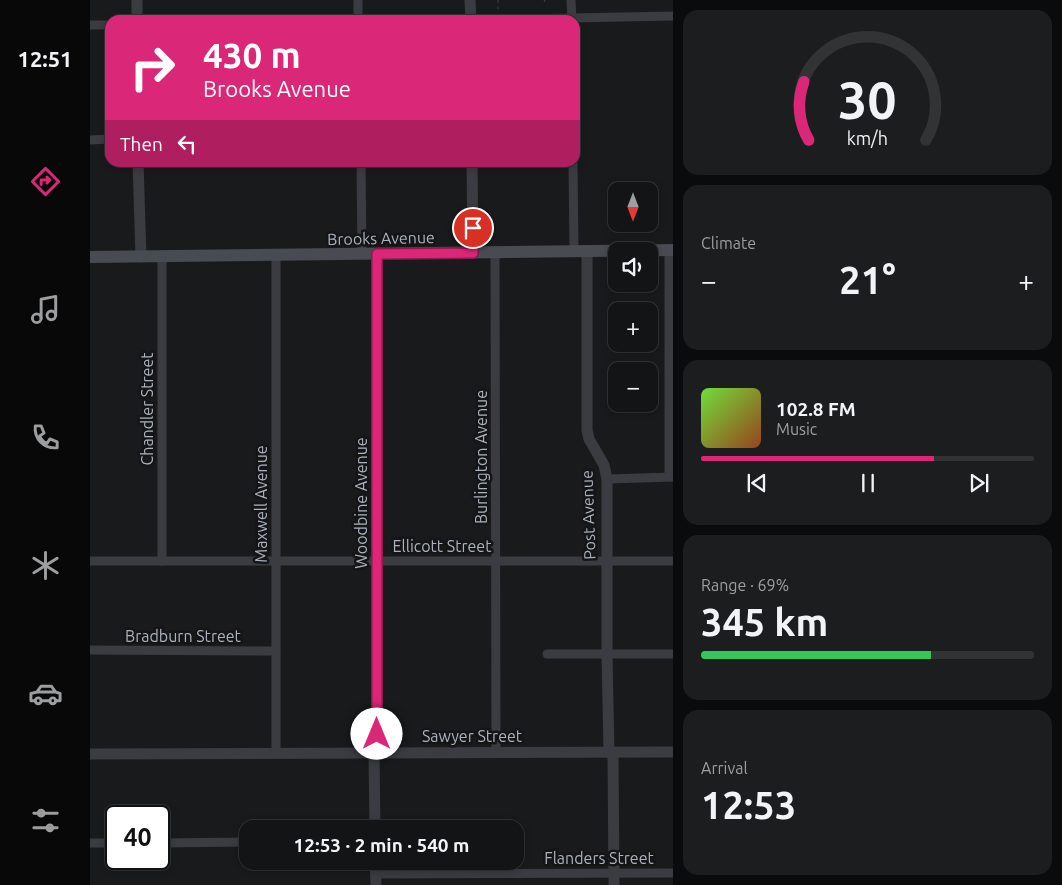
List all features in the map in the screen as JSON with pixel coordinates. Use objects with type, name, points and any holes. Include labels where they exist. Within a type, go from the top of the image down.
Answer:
[{"type":"main road","name":"Brooks Avenue","points":[[90,257],[671,250]]},
{"type":"street","points":[[137,0],[137,15]]},
{"type":"street","points":[[358,0],[358,15]]},
{"type":"street","points":[[470,0],[471,15]]},
{"type":"street","points":[[572,0],[572,15]]},
{"type":"street","points":[[580,20],[673,16]]},
{"type":"street","points":[[90,25],[105,25]]},
{"type":"street","points":[[90,140],[105,139]]},
{"type":"street","points":[[138,167],[141,257]]},
{"type":"street","points":[[361,167],[362,254]]},
{"type":"street","points":[[472,167],[473,253]]},
{"type":"street","name":"Post Avenue","points":[[573,167],[581,252],[587,430],[589,439],[604,465],[607,479],[607,655],[614,885]]},
{"type":"street","points":[[607,479],[671,477],[671,250]]},
{"type":"street","name":"Burlington Avenue","points":[[495,252],[496,752]]},
{"type":"street","name":"Woodbine Avenue","points":[[375,820],[377,254]]},
{"type":"street","name":"Maxwell Avenue","points":[[276,255],[276,753]]},
{"type":"street","name":"Chandler Street","points":[[162,256],[162,561]]},
{"type":"street","name":"Ellicott Street","points":[[90,561],[673,561]]},
{"type":"street","name":"Bradburn Street","points":[[90,650],[276,650]]},
{"type":"street","points":[[547,654],[673,654]]},
{"type":"street","name":"Sawyer Street","points":[[90,754],[673,752]]},
{"type":"street","points":[[170,843],[239,842]]},
{"type":"street","points":[[90,843],[105,843]]},
{"type":"street","name":"Flanders Street","points":[[375,879],[673,873]]},
{"type":"path","points":[[498,1],[498,14]]},
{"type":"route","points":[[377,734],[377,254],[473,253],[473,228]]}]
